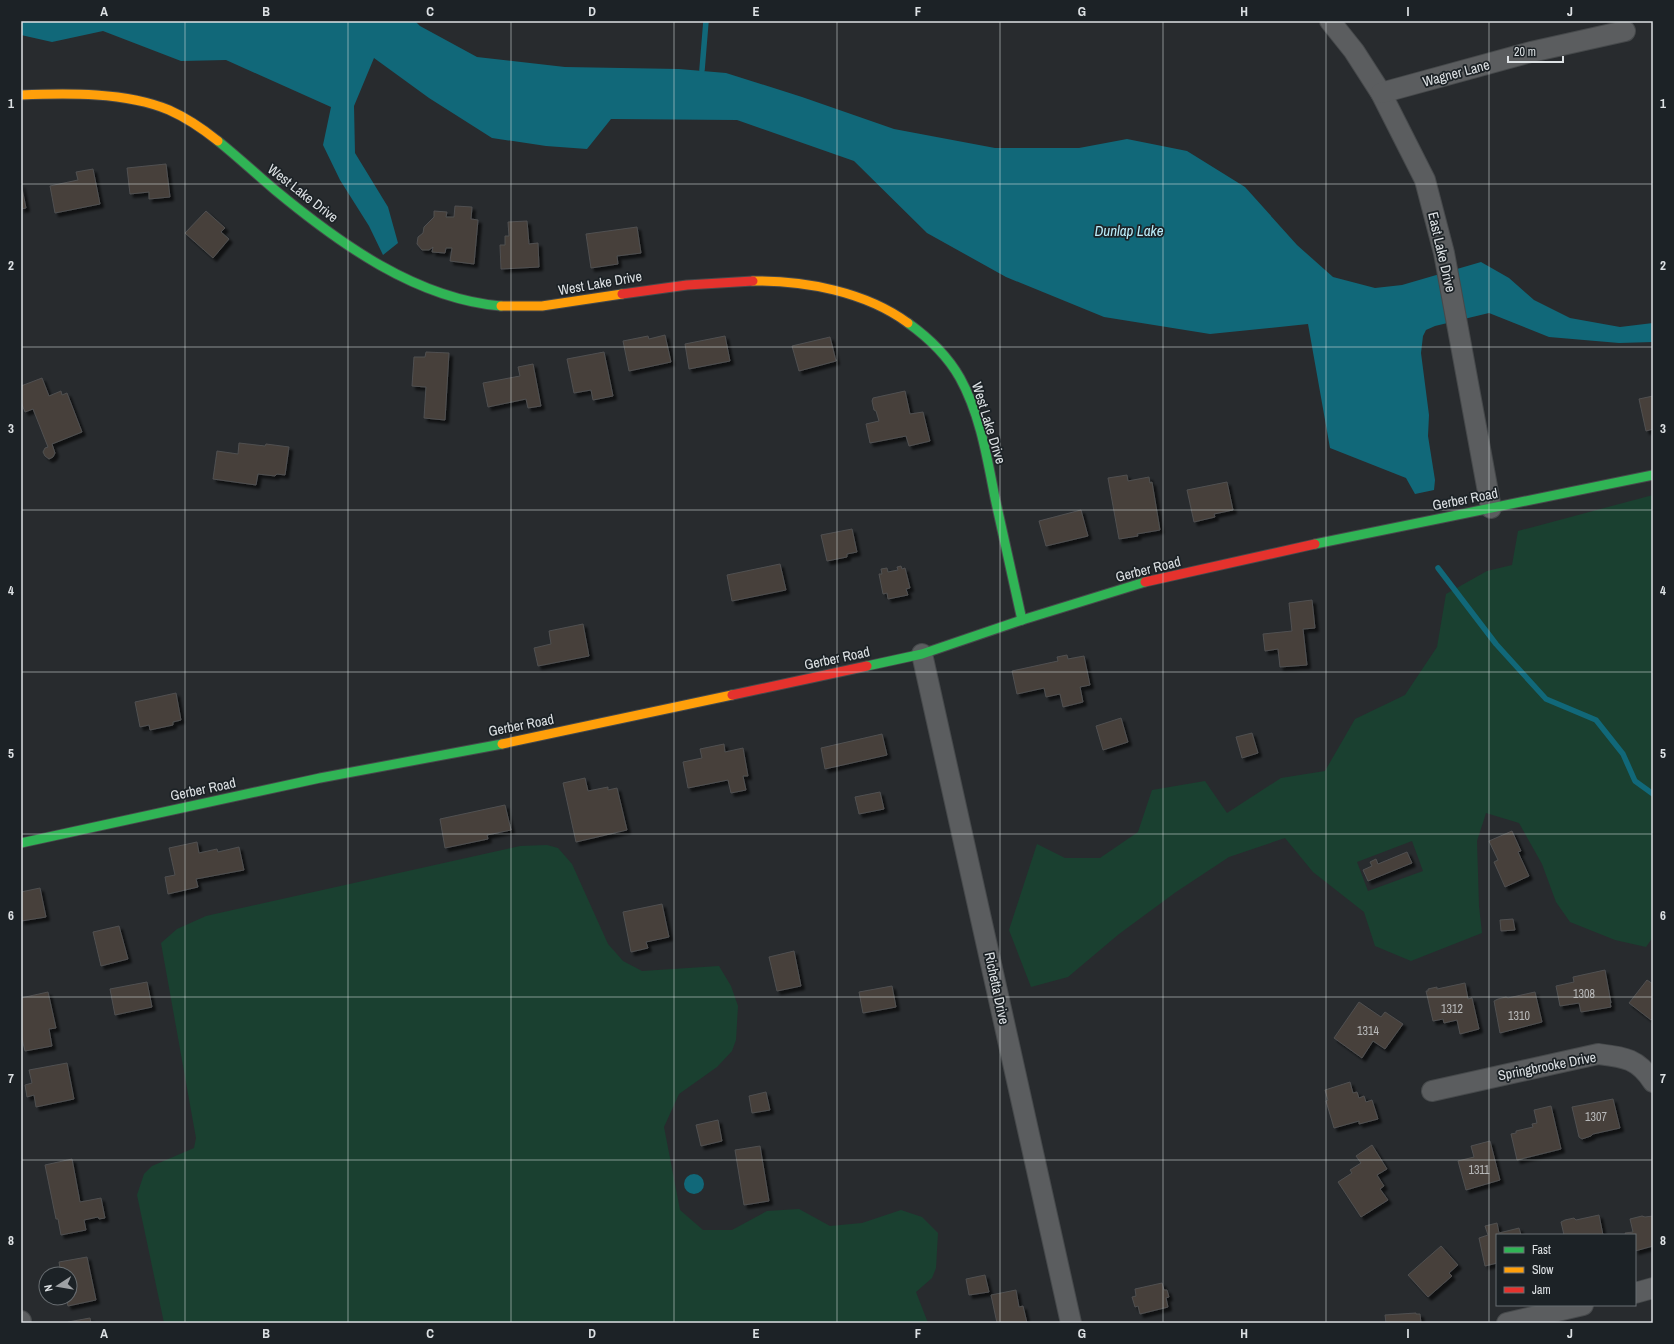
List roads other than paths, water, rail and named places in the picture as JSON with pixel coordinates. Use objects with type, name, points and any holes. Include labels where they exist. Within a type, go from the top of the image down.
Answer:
[{"type":"street","name":"East Lake Drive","points":[[1330,21],[1354,51],[1381,93],[1425,180],[1444,253],[1491,508]]},
{"type":"street","name":"Wagner Lane","points":[[1381,93],[1531,52],[1625,31]]},
{"type":"street","name":"West Lake Drive","points":[[21,95],[85,95],[139,101],[167,110],[194,123],[217,139],[275,190],[322,226],[374,262],[422,286],[443,294],[476,303],[512,307],[554,305],[659,288],[716,281],[753,279],[788,281],[824,287],[859,297],[876,304],[907,322],[930,340],[952,365],[970,396],[983,439],[1022,620]]},
{"type":"street","name":"Gerber Road","points":[[21,843],[320,778],[551,734],[922,654],[1022,620],[1138,584],[1358,534],[1653,474]]},
{"type":"street","name":"Richetta Drive","points":[[922,654],[1071,1323]]},
{"type":"street","name":"Springbrooke Drive","points":[[1432,1091],[1598,1054],[1623,1057],[1636,1062],[1647,1072],[1653,1082]]},
{"type":"street","points":[[1636,1293],[1653,1288]]},
{"type":"street","points":[[1507,1323],[1579,1306]]},
{"type":"water","name":"Dunlap Lake","points":[[21,21],[415,21],[420,26],[477,57],[565,67],[679,69],[726,73],[802,97],[894,129],[995,148],[1079,148],[1127,139],[1187,151],[1245,187],[1297,245],[1333,277],[1375,288],[1402,285],[1481,262],[1509,278],[1534,300],[1570,318],[1620,327],[1653,323],[1653,342],[1619,343],[1549,337],[1489,313],[1435,326],[1426,330],[1423,336],[1421,353],[1429,415],[1428,436],[1435,480],[1434,490],[1415,494],[1406,478],[1330,448],[1308,324],[1210,334],[1104,317],[1006,277],[927,233],[854,161],[737,120],[611,119],[587,149],[546,146],[492,138],[429,98],[374,58],[354,106],[355,153],[388,207],[398,243],[383,255],[369,226],[340,180],[323,145],[331,107],[226,60],[181,61],[103,31],[52,42],[21,35]]},
{"type":"water","points":[[694,1174],[701,1177],[704,1184],[701,1191],[694,1194],[687,1191],[684,1184],[687,1177]]},
{"type":"waterway","points":[[702,70],[706,21]]},
{"type":"waterway","points":[[1438,568],[1496,644],[1546,699],[1596,720],[1623,754],[1635,781],[1653,794]]}]
